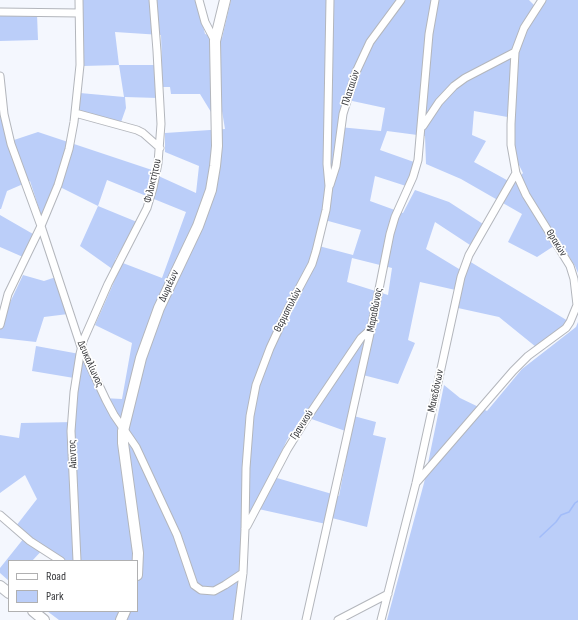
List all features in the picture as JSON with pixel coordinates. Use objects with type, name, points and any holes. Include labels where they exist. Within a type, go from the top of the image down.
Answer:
[{"type":"street","points":[[0,325],[8,294],[41,226],[62,172],[70,142],[75,113],[80,65],[79,0]]},
{"type":"street","name":"Φιλοκτήτου","points":[[81,347],[113,273],[146,208],[153,188],[160,148],[161,124],[158,51],[153,0]]},
{"type":"street","points":[[199,0],[205,22],[215,41]]},
{"type":"street","name":"Δωριέων","points":[[138,560],[123,443],[124,427],[141,358],[159,308],[198,226],[211,190],[217,146],[215,41],[225,0]]},
{"type":"street","name":"Θερμοπυλών","points":[[237,620],[243,573],[246,529],[246,468],[250,416],[256,385],[270,348],[289,307],[312,264],[326,210],[329,186],[327,164],[330,0]]},
{"type":"street","name":"Πλαταιών","points":[[329,186],[336,166],[343,114],[356,72],[370,42],[401,0]]},
{"type":"street","name":"Μαραθώνος","points":[[306,620],[371,329],[391,228],[416,169],[422,128],[429,34],[435,0]]},
{"type":"street","name":"Θρακών","points":[[416,483],[513,371],[528,356],[566,328],[577,305],[576,279],[570,266],[526,195],[516,173],[511,145],[515,52],[524,28],[542,0]]},
{"type":"street","points":[[0,12],[79,13]]},
{"type":"street","points":[[422,128],[439,102],[454,86],[465,78],[515,52]]},
{"type":"street","name":"Δευκαλίωνος","points":[[0,76],[2,117],[41,226],[81,347],[114,415],[124,427],[136,447],[177,536],[194,585],[201,590],[214,591],[243,573]]},
{"type":"street","points":[[75,113],[137,130],[144,133],[160,148]]},
{"type":"street","name":"Μακεδόνων","points":[[381,620],[416,483],[461,277],[469,255],[516,173]]},
{"type":"street","name":"Γρανικού","points":[[246,529],[298,432],[323,393],[362,338],[371,329]]},
{"type":"street","name":"Aiαντος","points":[[77,560],[71,431],[74,392],[81,347]]},
{"type":"street","points":[[0,515],[30,541],[59,560]]},
{"type":"street","points":[[0,586],[8,592]]},
{"type":"street","points":[[338,620],[388,594]]},
{"type":"street","points":[[33,612],[44,620]]},
{"type":"green space","points":[[80,0],[197,0],[205,34],[222,38],[231,0],[529,0],[539,10],[546,0],[578,0],[578,273],[560,242],[537,257],[508,242],[522,214],[461,179],[426,164],[425,136],[387,131],[380,150],[414,162],[412,173],[406,186],[375,176],[370,201],[403,213],[415,190],[449,202],[483,224],[470,245],[435,222],[426,249],[464,272],[469,261],[573,324],[541,351],[499,317],[458,308],[460,291],[420,282],[408,340],[415,343],[398,384],[359,374],[350,415],[376,422],[373,435],[386,438],[367,527],[328,517],[326,524],[254,508],[243,522],[241,579],[235,620],[59,620],[48,612],[138,612],[138,560],[64,560],[45,547],[33,560],[8,560],[8,580],[0,573],[0,568],[24,538],[16,526],[37,499],[25,475],[0,493],[0,435],[19,438],[21,423],[75,422],[76,396],[80,379],[32,371],[36,346],[85,355],[103,398],[122,399],[132,343],[95,325],[118,273],[80,246],[98,206],[56,185],[42,218],[30,181],[7,191],[0,209],[0,92],[8,142],[38,132],[155,171],[154,174],[196,193],[199,166],[165,152],[165,133],[225,129],[222,111],[211,112],[200,94],[171,94],[170,87],[158,87],[158,98],[125,97],[126,108],[120,125],[78,111],[80,93],[124,97],[119,65],[83,66]],"holes":[[[115,32],[161,35],[162,65],[119,65]],[[343,99],[385,108],[381,131],[339,127],[339,114]],[[474,111],[513,118],[514,141],[518,163],[523,173],[514,184],[474,162],[486,141],[472,135]],[[107,180],[186,212],[162,278],[115,260],[137,222],[98,206]],[[321,219],[361,230],[353,255],[315,245]],[[352,258],[392,268],[388,295],[347,282]],[[303,416],[351,433],[339,496],[270,476],[287,440]]]},
{"type":"green space","points":[[0,14],[37,14],[38,40],[0,41]]},
{"type":"green space","points":[[0,215],[33,234],[23,257],[0,247]]},
{"type":"green space","points":[[23,275],[44,281],[56,277],[68,314],[44,317],[36,342],[0,338],[0,311],[6,311]]},
{"type":"green space","points":[[578,322],[578,620],[387,620],[424,483],[444,385],[460,398],[487,411],[522,369],[576,327]]},
{"type":"waterway","points":[[540,537],[556,522],[561,515],[569,512],[578,501]]}]
